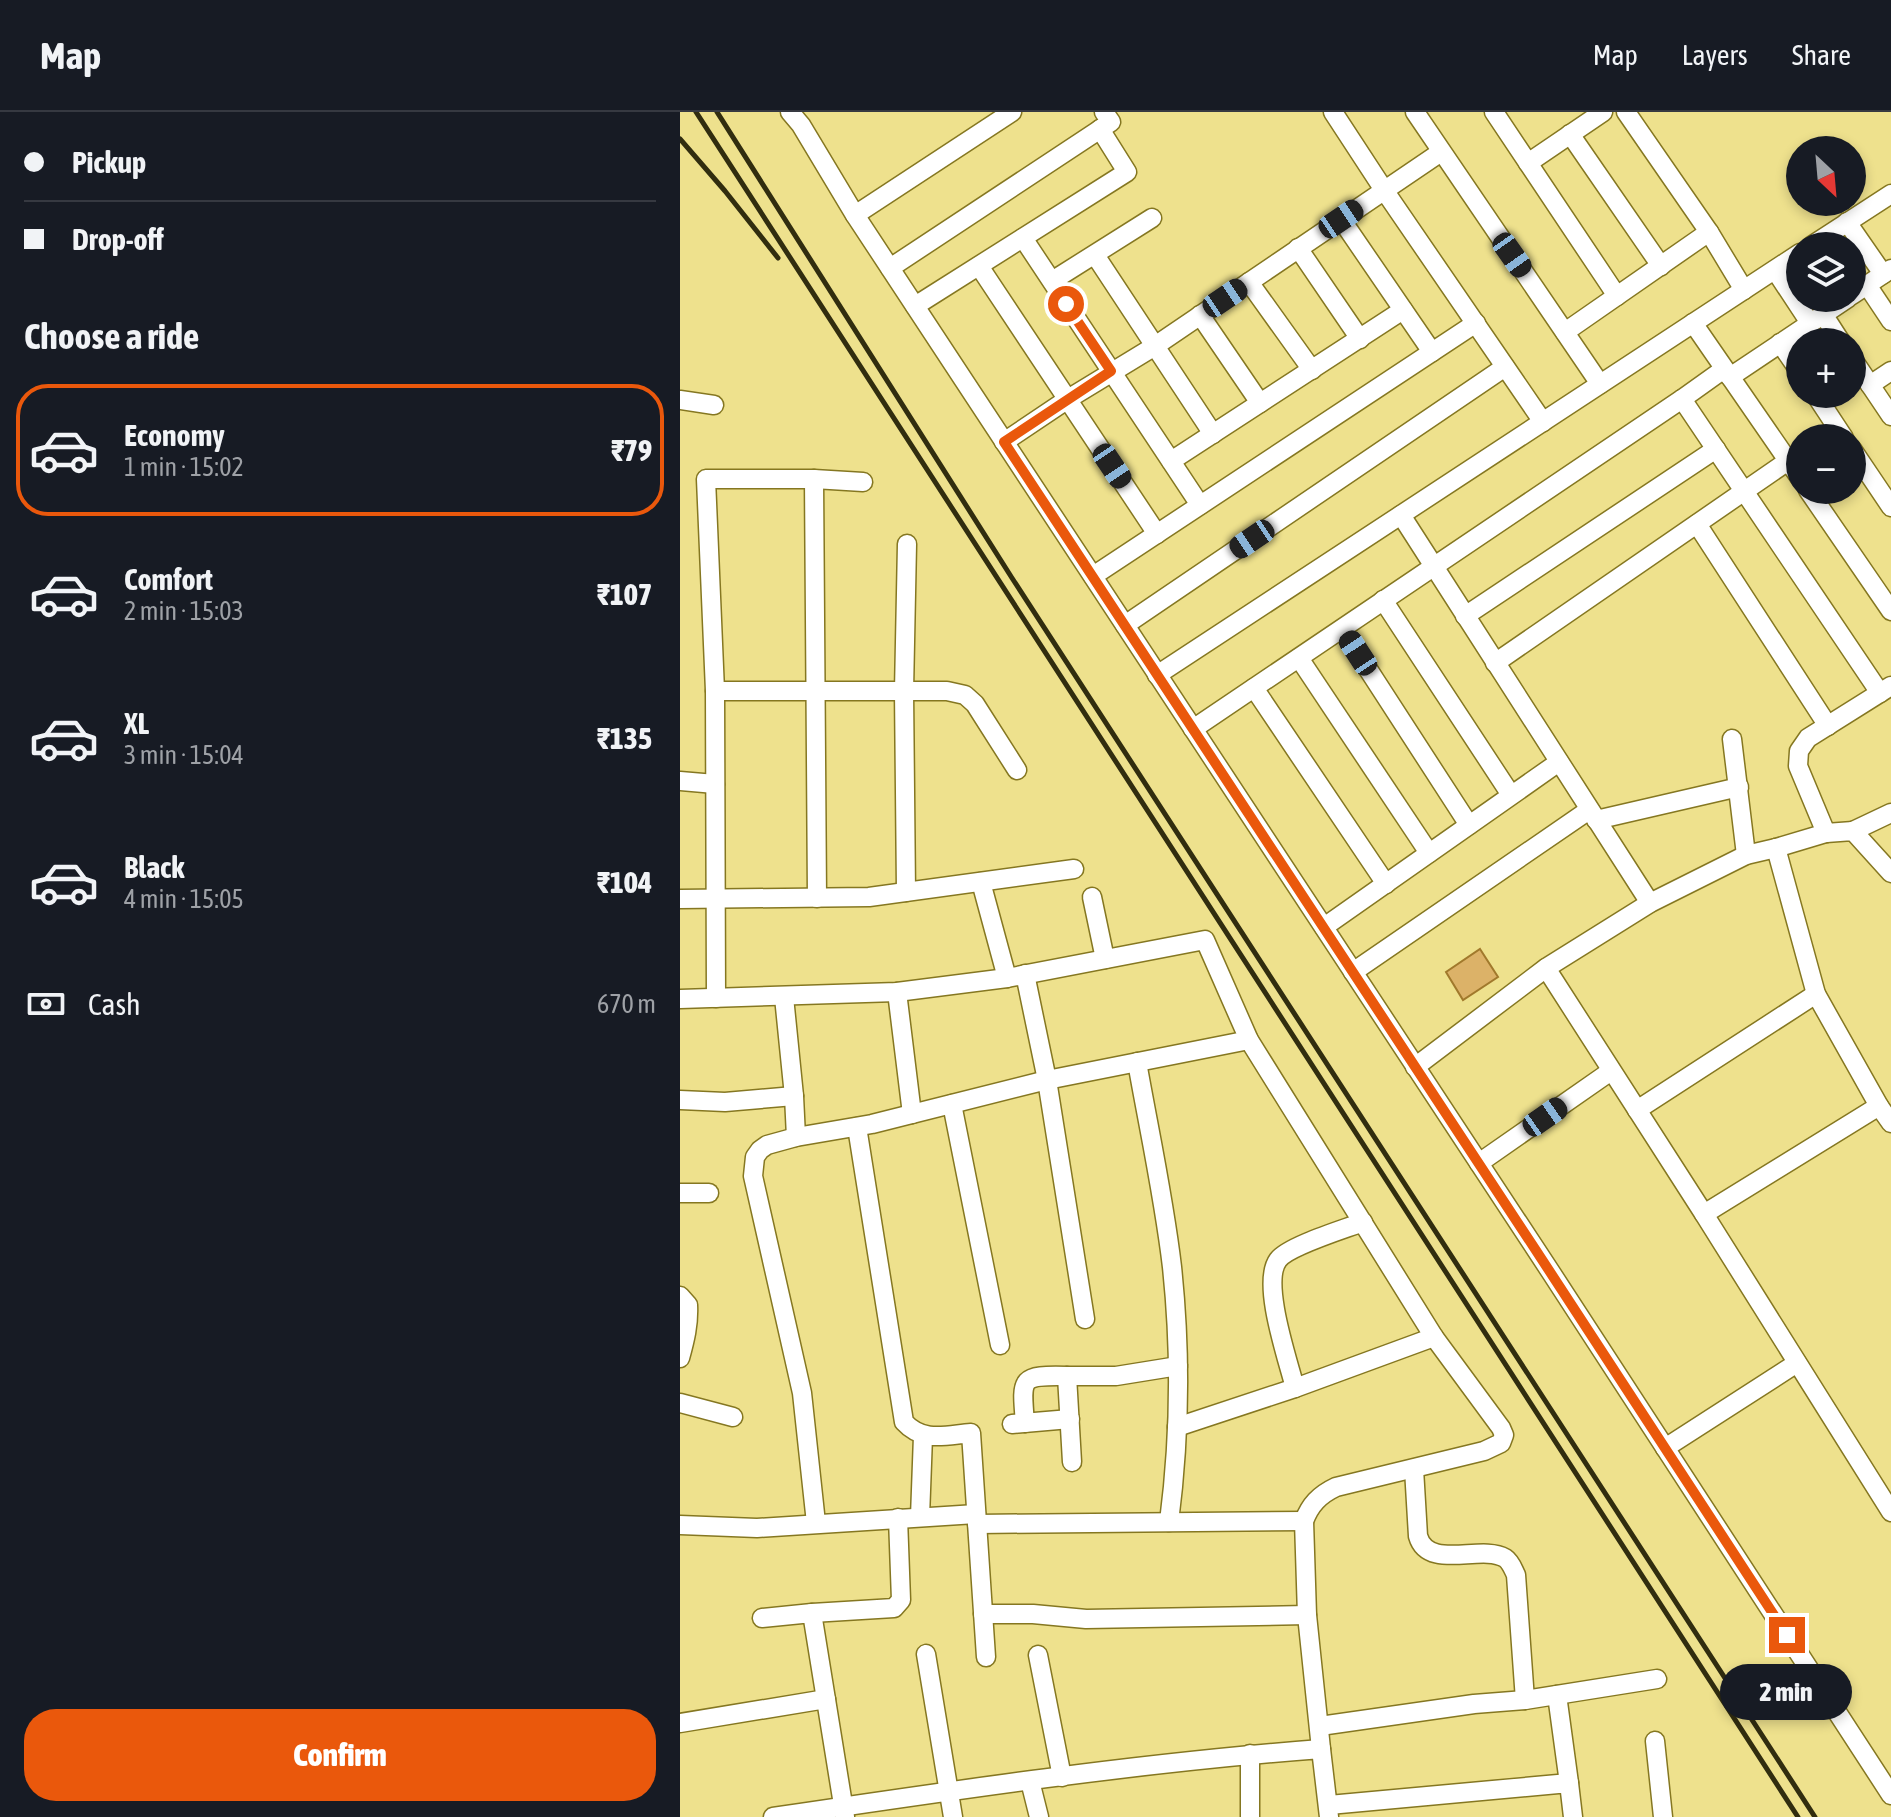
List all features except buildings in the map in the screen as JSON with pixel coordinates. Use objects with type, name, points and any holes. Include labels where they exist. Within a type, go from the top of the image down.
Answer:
[{"type":"street","points":[[790,112],[1891,1795]]},
{"type":"street","points":[[855,215],[1012,112]]},
{"type":"street","points":[[1333,112],[1543,422]]},
{"type":"street","points":[[1415,112],[1600,384]]},
{"type":"street","points":[[1528,163],[1603,112]]},
{"type":"street","points":[[1626,112],[1709,232],[1744,290]]},
{"type":"street","points":[[1500,114],[1528,163],[1617,296]]},
{"type":"street","points":[[890,268],[1102,120],[1127,172],[915,306]]},
{"type":"street","points":[[1570,134],[1661,266]]},
{"type":"street","points":[[1004,442],[1111,371],[1155,346],[1441,152]]},
{"type":"street","points":[[1832,232],[1891,194]]},
{"type":"street","points":[[1052,281],[1152,218]]},
{"type":"street","points":[[1341,219],[1432,352]]},
{"type":"street","points":[[1847,222],[1887,272],[1866,286]]},
{"type":"street","points":[[1565,332],[1709,232]]},
{"type":"street","points":[[1023,238],[1200,505]]},
{"type":"street","points":[[1298,248],[1360,339]]},
{"type":"street","points":[[1095,255],[1213,434]]},
{"type":"street","points":[[1157,675],[1786,263]]},
{"type":"street","points":[[979,266],[1157,534]]},
{"type":"street","points":[[1775,270],[1826,328]]},
{"type":"street","points":[[1249,282],[1312,370]]},
{"type":"street","points":[[1866,302],[1891,321]]},
{"type":"street","points":[[1171,461],[1403,310]]},
{"type":"street","points":[[1193,729],[1682,399],[1780,343],[1826,312]]},
{"type":"street","points":[[1200,315],[1260,403]]},
{"type":"street","points":[[1093,576],[1476,323]]},
{"type":"street","points":[[1693,323],[1786,458]]},
{"type":"street","points":[[1780,343],[1786,352]]},
{"type":"street","points":[[1125,625],[1505,367]]},
{"type":"street","points":[[1870,385],[1891,371]]},
{"type":"street","points":[[1866,379],[1891,416]]},
{"type":"street","points":[[1682,399],[1744,492],[1888,688],[1808,738],[1799,751],[1798,766],[1826,833]]},
{"type":"street","points":[[680,400],[714,405]]},
{"type":"street","points":[[1465,616],[1716,449]]},
{"type":"street","points":[[1495,663],[1786,462]]},
{"type":"street","points":[[1866,470],[1891,507]]},
{"type":"street","points":[[716,998],[715,691],[706,479],[863,482]]},
{"type":"street","points":[[814,479],[817,898]]},
{"type":"street","points":[[1818,504],[1891,611]]},
{"type":"street","points":[[1401,515],[1650,903]]},
{"type":"street","points":[[1697,524],[1828,726]]},
{"type":"street","points":[[906,892],[904,691],[907,544]]},
{"type":"street","points":[[1383,600],[1511,795]]},
{"type":"street","points":[[1342,629],[1469,825]]},
{"type":"street","points":[[1299,658],[1429,853]]},
{"type":"street","points":[[1254,688],[1386,884]]},
{"type":"street","points":[[715,691],[947,691],[965,695],[975,704],[1017,770]]},
{"type":"street","points":[[1732,739],[1746,855]]},
{"type":"street","points":[[1324,927],[1559,762]]},
{"type":"street","points":[[680,781],[715,784]]},
{"type":"street","points":[[1353,972],[1593,815],[1739,787]]},
{"type":"street","points":[[1415,1067],[1546,968],[1650,903],[1746,855],[1826,833],[1853,831],[1891,813]]},
{"type":"street","points":[[1853,831],[1891,873]]},
{"type":"street","points":[[1776,848],[1816,994],[1891,1123]]},
{"type":"street","points":[[680,899],[869,897],[1074,869]]},
{"type":"street","points":[[981,882],[1016,976],[1047,1080],[1085,1319]]},
{"type":"street","points":[[1092,897],[1105,959]]},
{"type":"street","points":[[680,999],[897,992],[1016,976],[1205,940],[1249,1040],[1434,1337],[1504,1435],[1501,1443],[1484,1451],[1325,1492],[1308,1510],[1304,1521],[1307,1615],[1329,1811],[1569,1783]]},
{"type":"street","points":[[1546,968],[1891,1512]]},
{"type":"street","points":[[897,992],[912,1114]]},
{"type":"street","points":[[1637,1110],[1816,994]]},
{"type":"street","points":[[784,997],[796,1137]]},
{"type":"street","points":[[816,1523],[802,1393],[753,1176],[755,1157],[760,1150],[796,1137],[857,1127],[1047,1080],[1249,1040]]},
{"type":"street","points":[[1137,1062],[1171,1265],[1178,1366],[1176,1470],[1169,1522]]},
{"type":"street","points":[[1479,1163],[1611,1071]]},
{"type":"street","points":[[680,1100],[734,1102],[794,1096]]},
{"type":"street","points":[[952,1104],[1000,1345]]},
{"type":"street","points":[[1704,1214],[1879,1106]]},
{"type":"street","points":[[857,1127],[904,1422],[912,1431],[923,1436],[971,1433],[986,1657]]},
{"type":"street","points":[[680,1193],[709,1193]]},
{"type":"street","points":[[1295,1388],[1273,1297],[1274,1269],[1278,1259],[1289,1251],[1363,1222]]},
{"type":"street","points":[[680,1296],[688,1305],[688,1328],[680,1358]]},
{"type":"street","points":[[1177,1427],[1434,1337]]},
{"type":"street","points":[[1665,1448],[1797,1363]]},
{"type":"street","points":[[1070,1419],[1019,1423],[1024,1384],[1038,1375],[1116,1376],[1178,1366]]},
{"type":"street","points":[[1067,1376],[1072,1462]]},
{"type":"street","points":[[680,1403],[733,1417]]},
{"type":"street","points":[[920,1517],[923,1436]]},
{"type":"street","points":[[1414,1469],[1418,1536],[1420,1544],[1427,1551],[1492,1555],[1505,1558],[1512,1565],[1516,1575],[1525,1700]]},
{"type":"street","points":[[680,1525],[757,1528],[920,1517],[1169,1522],[1304,1521]]},
{"type":"street","points":[[762,1618],[894,1608],[901,1600],[898,1518]]},
{"type":"street","points":[[812,1613],[844,1812]]},
{"type":"street","points":[[983,1614],[1033,1614],[1086,1619],[1307,1615]]},
{"type":"street","points":[[926,1654],[953,1817]]},
{"type":"street","points":[[1038,1655],[1062,1777]]},
{"type":"street","points":[[1320,1726],[1474,1704],[1525,1700],[1657,1679]]},
{"type":"street","points":[[1557,1695],[1573,1817]]},
{"type":"street","points":[[680,1723],[826,1699]]},
{"type":"street","points":[[1655,1741],[1663,1817]]},
{"type":"street","points":[[773,1817],[844,1812],[949,1791],[1250,1754],[1321,1749]]},
{"type":"street","points":[[1250,1754],[1250,1817]]},
{"type":"street","points":[[1030,1781],[1039,1817]]},
{"type":"railway","points":[[696,112],[1798,1817]]},
{"type":"railway","points":[[717,112],[1012,578],[1815,1817]]},
{"type":"railway","points":[[680,139],[778,258]]},
{"type":"route","points":[[1066,304],[1111,371],[1004,442],[1787,1635]]}]
